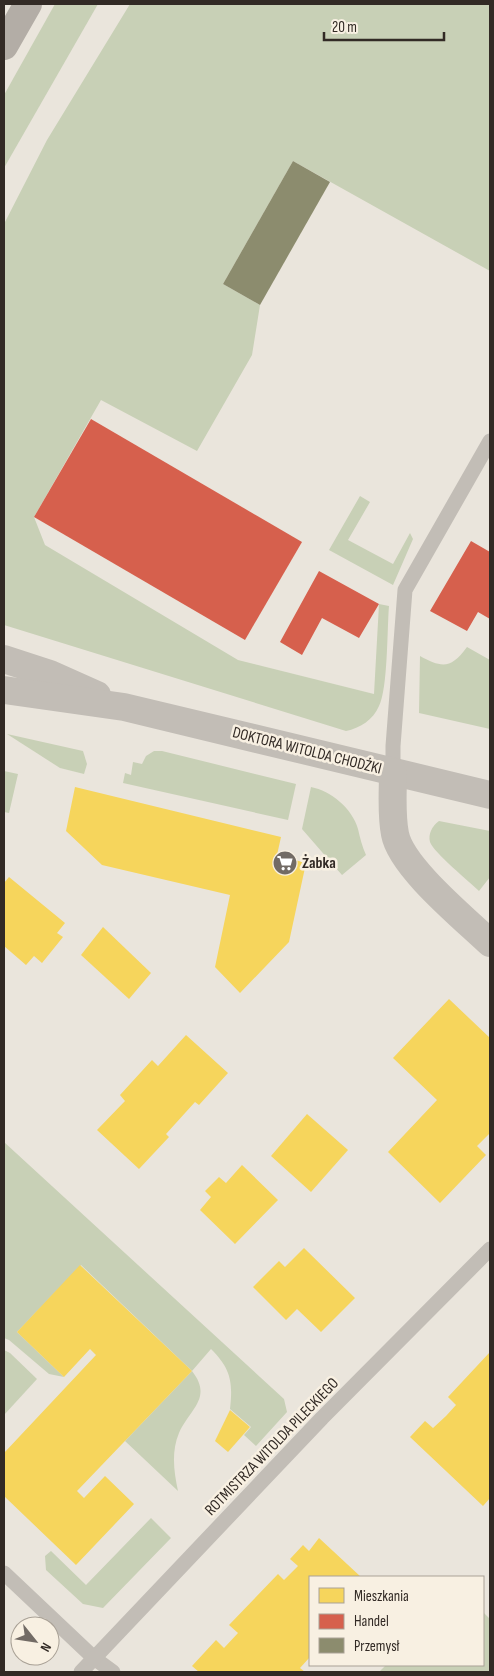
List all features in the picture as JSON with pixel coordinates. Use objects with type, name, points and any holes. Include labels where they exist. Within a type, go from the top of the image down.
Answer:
[{"type":"main road","points":[[4,46],[28,4]]},
{"type":"street","name":"DOKTORA WITOLDA CHODŹKI","points":[[4,659],[50,674],[124,707]]},
{"type":"street","name":"DOKTORA WITOLDA CHODŹKI","points":[[4,690],[124,707],[490,795]]},
{"type":"street","points":[[393,772],[395,834],[401,852],[424,878],[490,944]]},
{"type":"lane","points":[[393,772],[392,746],[405,590],[490,440]]},
{"type":"lane","name":"ROTMISTRZA WITOLDA PILECKIEGO","points":[[81,1672],[322,1418],[490,1249]]},
{"type":"lane","points":[[4,1573],[94,1658],[113,1672]]},
{"type":"green space","points":[[55,4],[98,4],[4,168],[4,95]]},
{"type":"green space","points":[[130,4],[490,4],[490,271],[293,161],[223,284],[260,305],[252,355],[197,451],[101,400],[34,517],[45,545],[238,660],[374,694],[379,604],[389,606],[386,673],[382,697],[379,706],[370,719],[351,730],[346,731],[4,625],[4,224],[47,140]]},
{"type":"green space","points":[[360,496],[370,502],[348,540],[393,564],[410,533],[413,539],[393,585],[329,550]]},
{"type":"green space","points":[[467,647],[490,660],[490,729],[419,713],[420,656],[434,663],[446,664],[456,659]]},
{"type":"green space","points":[[7,734],[83,751],[87,764],[84,774],[60,768]]},
{"type":"green space","points":[[154,751],[162,751],[296,784],[288,820],[123,783],[125,773],[131,775],[133,762],[142,764],[146,756]]},
{"type":"green space","points":[[4,771],[18,774],[9,813],[4,812]]},
{"type":"green space","points":[[311,787],[326,792],[340,802],[351,814],[358,829],[366,855],[342,875],[302,829]]},
{"type":"green space","points":[[439,821],[490,831],[490,877],[479,891],[444,860],[430,842],[430,833],[434,825]]},
{"type":"green space","points":[[4,1142],[284,1399],[287,1412],[256,1446],[244,1435],[251,1427],[230,1409],[231,1383],[227,1370],[218,1356],[211,1349],[192,1371],[81,1265],[17,1332],[64,1377],[49,1374],[9,1340],[4,1338]]},
{"type":"green space","points":[[4,1350],[10,1353],[37,1379],[4,1415]]},
{"type":"green space","points":[[192,1371],[198,1380],[200,1396],[198,1403],[176,1440],[174,1462],[178,1491],[125,1441]]},
{"type":"green space","points":[[151,1518],[171,1538],[103,1608],[83,1604],[46,1570],[45,1556],[51,1551],[86,1585]]},
{"type":"green space","points":[[484,1613],[490,1619],[490,1672],[379,1672],[385,1666],[484,1666]]},
{"type":"building: Mieszkania","points":[[75,787],[281,837],[277,855],[306,863],[289,942],[240,993],[215,967],[230,895],[102,865],[66,831]]},
{"type":"building: Mieszkania","points":[[9,877],[65,923],[57,933],[63,937],[42,963],[34,956],[26,965],[4,946],[4,883]]},
{"type":"building: Mieszkania","points":[[103,927],[151,973],[129,999],[81,955]]},
{"type":"building: Mieszkania","points":[[449,999],[490,1038],[490,1133],[477,1146],[486,1155],[440,1203],[388,1152],[437,1100],[393,1058]]},
{"type":"building: Mieszkania","points":[[186,1035],[228,1073],[199,1105],[195,1102],[166,1134],[169,1137],[139,1169],[97,1130],[125,1101],[120,1095],[152,1060],[158,1066]]},
{"type":"building: Mieszkania","points":[[307,1114],[348,1150],[311,1192],[271,1156]]},
{"type":"building: Mieszkania","points":[[242,1165],[278,1200],[235,1244],[200,1210],[211,1197],[205,1191],[219,1177],[226,1183]]},
{"type":"building: Mieszkania","points":[[304,1248],[355,1298],[321,1332],[297,1309],[286,1320],[253,1287],[279,1261],[285,1267]]},
{"type":"building: Mieszkania","points":[[80,1265],[192,1371],[77,1491],[84,1498],[105,1476],[134,1504],[76,1565],[4,1496],[4,1453],[96,1355],[90,1349],[64,1377],[17,1332]]},
{"type":"building: Mieszkania","points":[[490,1352],[490,1498],[483,1506],[410,1437],[425,1421],[433,1428],[446,1416],[456,1405],[448,1397]]},
{"type":"building: Mieszkania","points":[[230,1410],[250,1427],[228,1452],[215,1441]]},
{"type":"building: Mieszkania","points":[[319,1538],[360,1576],[309,1576],[309,1658],[300,1668],[305,1672],[199,1672],[192,1666],[216,1640],[224,1648],[238,1633],[229,1625],[278,1574],[284,1580],[298,1566],[290,1559],[303,1545],[309,1551]]},
{"type":"building: Handel","points":[[91,419],[302,542],[245,640],[34,517]]},
{"type":"building: Handel","points":[[471,541],[490,552],[490,619],[478,612],[467,631],[430,611]]},
{"type":"building: Handel","points":[[319,571],[379,604],[359,638],[322,618],[302,655],[280,642]]},
{"type":"building: Przemysł","points":[[293,161],[330,182],[260,305],[223,284]]},
{"type":"place","name":"Żabka","points":[[285,863]]}]
